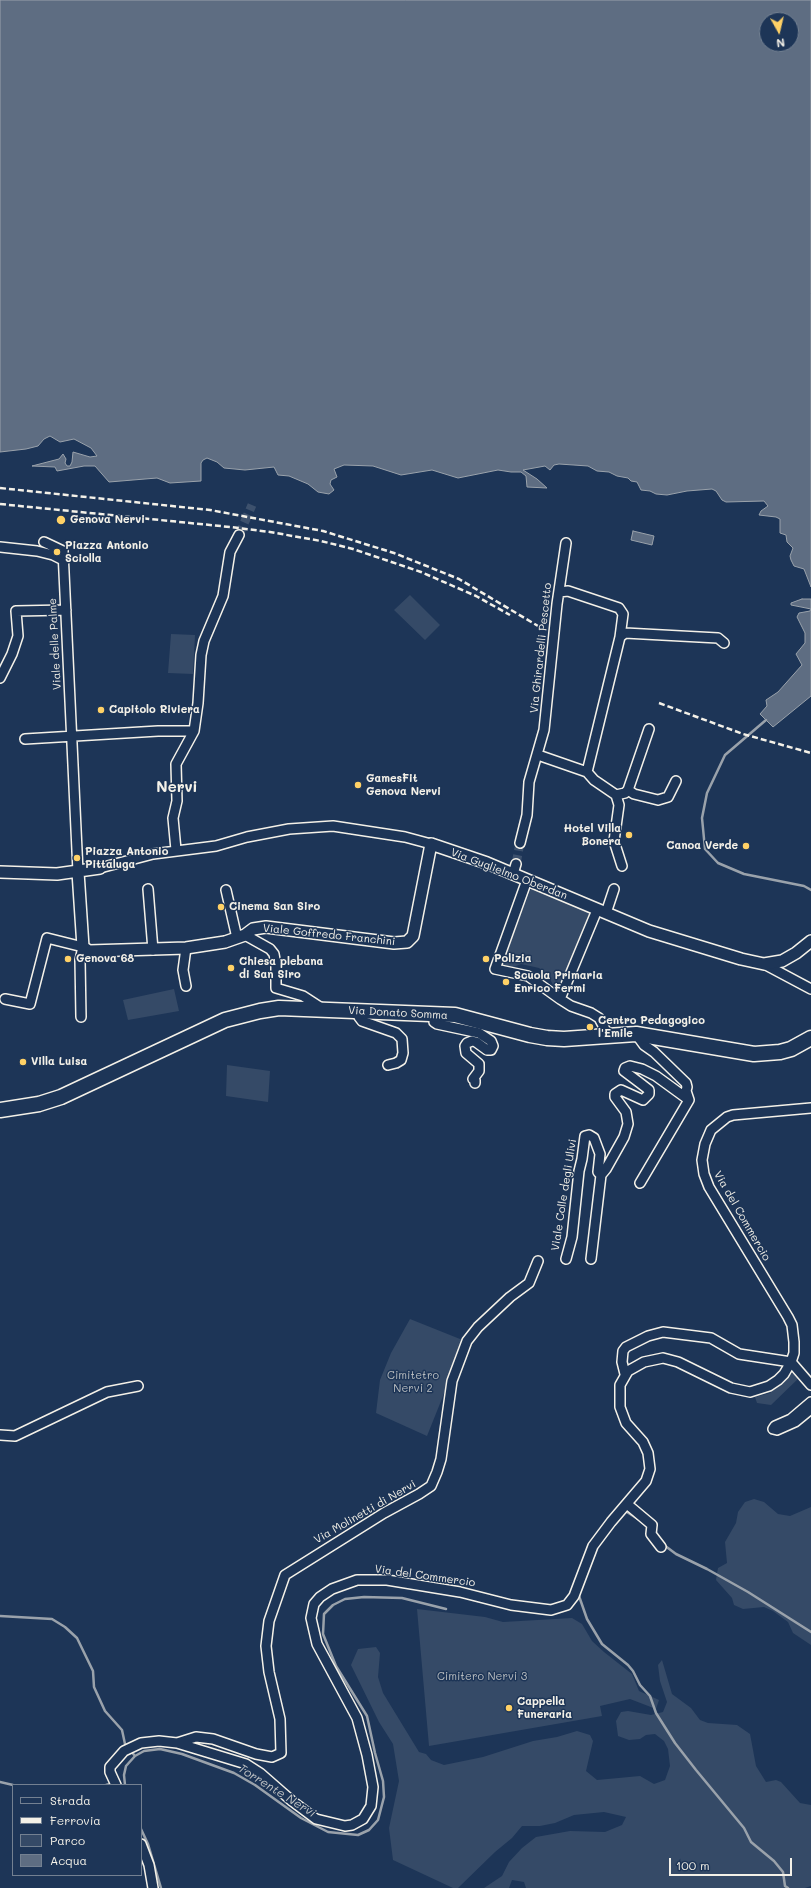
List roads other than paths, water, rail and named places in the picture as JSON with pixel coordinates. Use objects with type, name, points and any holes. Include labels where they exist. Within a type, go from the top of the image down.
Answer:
[{"type":"main road","name":"Via Donato Somma","points":[[0,1110],[39,1104],[61,1097],[215,1024],[239,1015],[279,1008],[358,1010],[462,1016],[530,1036],[564,1039],[636,1034],[754,1054],[791,1049],[811,1039]]},
{"type":"street","points":[[176,850],[173,818],[177,801],[176,764],[194,731],[198,703],[201,655],[204,641],[223,596],[230,552],[239,535]]},
{"type":"street","points":[[44,542],[63,555]]},
{"type":"street","name":"Via Ghirardelli Pescetto","points":[[520,843],[527,815],[529,782],[544,730],[559,592],[566,543]]},
{"type":"street","points":[[0,547],[37,551],[53,555],[63,555]]},
{"type":"street","name":"Viale delle Palme","points":[[63,555],[78,874]]},
{"type":"street","points":[[559,592],[568,591],[619,608],[623,614],[620,637],[587,772]]},
{"type":"street","points":[[0,678],[12,654],[18,636],[16,611],[66,610]]},
{"type":"street","points":[[620,637],[625,633],[718,638],[724,643]]},
{"type":"street","points":[[616,795],[625,793],[628,790],[649,729]]},
{"type":"street","points":[[25,739],[194,731]]},
{"type":"street","points":[[538,755],[587,772],[594,780],[616,795],[619,805],[614,841],[622,866]]},
{"type":"street","points":[[628,790],[634,794],[658,800],[668,797],[676,781]]},
{"type":"street","name":"Via Guglielmo Oberdan","points":[[100,868],[153,854],[216,846],[283,830],[333,826],[405,837],[487,863],[514,869],[526,880],[602,911],[678,941],[741,959],[764,964],[782,961],[804,948],[811,941]]},
{"type":"street","name":"Viale Goffredo Franchini","points":[[83,947],[89,951],[186,948],[225,942],[241,937],[253,929],[266,927],[394,943],[407,942],[413,936],[431,844]]},
{"type":"street","points":[[0,872],[78,874],[100,868]]},
{"type":"street","points":[[78,874],[83,947],[80,964],[81,1017]]},
{"type":"street","points":[[526,880],[495,968],[528,976],[571,1006],[591,1013],[599,1018],[608,1035]]},
{"type":"street","points":[[148,889],[153,950]]},
{"type":"street","points":[[560,998],[614,889]]},
{"type":"street","points":[[226,890],[241,937],[270,949],[274,954],[276,965],[276,988],[303,996],[324,1009]]},
{"type":"street","points":[[5,999],[30,1004],[47,938],[83,947]]},
{"type":"street","points":[[186,948],[183,970],[186,986]]},
{"type":"street","points":[[764,964],[811,988]]},
{"type":"street","points":[[358,1010],[359,1017],[362,1021],[396,1033],[402,1039],[403,1053],[401,1060],[388,1065]]},
{"type":"street","points":[[435,1014],[434,1022],[437,1024],[479,1033],[491,1041],[493,1046],[491,1050],[487,1050],[476,1042],[472,1041],[465,1046],[466,1053],[479,1064],[479,1071],[473,1079],[475,1080],[475,1083]]},
{"type":"street","points":[[636,1034],[644,1045],[654,1052],[686,1083],[686,1091],[689,1100],[640,1183]]},
{"type":"street","name":"Viale Colle degli Ulivi","points":[[591,1259],[601,1175],[624,1137],[628,1124],[626,1112],[615,1097],[615,1094],[621,1090],[643,1100],[649,1094],[649,1090],[624,1071],[625,1068],[630,1066],[642,1069],[656,1076],[689,1100]]},
{"type":"street","name":"Via del Commercio","points":[[116,1784],[110,1772],[110,1767],[124,1751],[140,1744],[159,1741],[177,1743],[246,1764],[260,1773],[292,1801],[316,1819],[345,1826],[352,1825],[363,1819],[371,1806],[373,1788],[367,1755],[357,1718],[316,1644],[311,1618],[314,1604],[320,1597],[332,1589],[357,1580],[387,1580],[460,1592],[511,1605],[551,1610],[567,1605],[574,1596],[593,1546],[646,1481],[650,1469],[650,1459],[643,1442],[628,1427],[622,1413],[619,1391],[625,1374],[631,1368],[644,1362],[662,1358],[678,1362],[731,1388],[750,1392],[769,1386],[778,1380],[784,1374],[791,1362],[794,1353],[792,1325],[709,1187],[704,1174],[702,1160],[707,1138],[712,1130],[727,1117],[733,1115],[811,1108]]},
{"type":"street","name":"Viale Colle degli Ulivi","points":[[566,1259],[572,1237],[579,1171],[585,1136],[594,1138],[600,1154],[598,1172],[601,1175]]},
{"type":"street","name":"Via Molinetti di Nervi","points":[[177,1743],[196,1737],[213,1739],[256,1754],[272,1757],[281,1753],[280,1719],[269,1672],[266,1646],[271,1614],[285,1575],[293,1568],[384,1513],[419,1494],[430,1486],[438,1472],[452,1382],[467,1341],[478,1328],[510,1297],[529,1283],[538,1261]]},
{"type":"street","name":"Via del Commercio","points":[[625,1374],[622,1362],[623,1351],[626,1347],[648,1336],[663,1332],[711,1338],[739,1354],[791,1362]]},
{"type":"street","points":[[791,1362],[811,1385]]},
{"type":"street","points":[[0,1435],[15,1436],[107,1392],[138,1386]]},
{"type":"street","points":[[811,1402],[791,1419],[775,1426],[773,1430],[778,1430],[795,1422],[811,1409]]},
{"type":"street","points":[[627,1504],[652,1526],[651,1534],[661,1546]]},
{"type":"street","points":[[142,1847],[149,1865],[153,1888]]},
{"type":"water","points":[[0,0],[811,0],[811,587],[804,569],[794,566],[791,560],[790,556],[793,548],[787,542],[786,535],[780,533],[780,519],[776,517],[759,515],[761,511],[768,506],[764,501],[726,502],[722,500],[716,491],[712,489],[687,491],[667,495],[656,494],[650,491],[641,490],[637,482],[631,481],[628,478],[617,476],[609,472],[597,471],[588,466],[559,464],[554,465],[550,470],[545,466],[523,470],[547,488],[527,487],[526,476],[521,472],[498,470],[458,478],[432,470],[401,475],[373,466],[344,465],[334,469],[337,477],[331,480],[330,484],[334,490],[329,494],[318,492],[308,484],[289,476],[278,475],[274,467],[245,470],[224,468],[217,462],[207,458],[201,463],[201,481],[170,483],[157,478],[109,482],[95,466],[84,466],[57,471],[55,467],[32,466],[59,459],[63,454],[66,459],[65,463],[67,466],[70,466],[73,452],[90,457],[97,456],[91,448],[74,439],[60,442],[50,436],[44,439],[38,446],[0,452]]},
{"type":"water","points":[[633,531],[654,536],[652,545],[631,540]]},
{"type":"water","points":[[802,599],[811,599],[811,609],[791,605],[791,603]]},
{"type":"water","points":[[811,609],[811,696],[773,727],[760,714],[767,706],[766,700],[778,692],[802,665],[796,654],[805,643],[805,633],[797,617],[799,613],[810,611]]},
{"type":"waterway","name":"Torrente Nervi","points":[[766,720],[725,755],[707,793],[702,818],[705,849],[718,863],[744,874],[804,886],[811,890]]},
{"type":"waterway","points":[[627,1512],[641,1521]]},
{"type":"waterway","points":[[664,1545],[676,1554],[707,1569],[748,1592],[811,1632]]},
{"type":"waterway","points":[[579,1596],[587,1619],[602,1644],[628,1665],[633,1671],[640,1685],[650,1696],[656,1713],[675,1743],[744,1828],[751,1842],[774,1861],[783,1872],[785,1886],[788,1888]]},
{"type":"waterway","name":"Torrente Nervi","points":[[125,1784],[124,1775],[126,1766],[135,1756],[144,1751],[160,1749],[182,1754],[234,1773],[255,1785],[301,1818],[328,1832],[358,1835],[369,1830],[378,1820],[384,1797],[383,1781],[367,1716],[336,1666],[323,1634],[324,1614],[333,1605],[345,1599],[364,1597],[402,1598],[446,1609]]},
{"type":"waterway","points":[[0,1616],[52,1619],[65,1627],[77,1638],[93,1671],[94,1687],[105,1711],[122,1730],[125,1744],[135,1756]]},
{"type":"waterway","points":[[0,1782],[12,1785]]},
{"type":"waterway","name":"Torrente Nervi","points":[[142,1831],[148,1844],[161,1888]]},
{"type":"tunnel","points":[[239,535],[252,505]]},
{"type":"tunnel","points":[[516,864],[520,843]]},
{"type":"railway","points":[[0,488],[210,510],[323,531],[394,553],[459,579],[538,626]]},
{"type":"railway","points":[[0,504],[230,527],[321,541],[353,549],[421,572],[476,596],[510,615]]},
{"type":"railway","points":[[659,703],[743,734],[811,753]]},
{"type":"place","name":"Genova Nervi","points":[[61,520]]},
{"type":"place","name":"Piazza Antonio Sciolla","points":[[57,552]]},
{"type":"place","name":"Capitolo Riviera","points":[[101,710]]},
{"type":"place","name":"GamesFit Genova Nervi","points":[[358,785]]},
{"type":"place","name":"Hotel Villa Bonera","points":[[629,835]]},
{"type":"place","name":"Canoa Verde","points":[[746,846]]},
{"type":"place","name":"Piazza Antonio Pittaluga","points":[[77,858]]},
{"type":"place","name":"Cinema San Siro","points":[[221,907]]},
{"type":"place","name":"Genova 68","points":[[68,959]]},
{"type":"place","name":"Polizia","points":[[486,959]]},
{"type":"place","name":"Chiesa plebana di San Siro","points":[[231,968]]},
{"type":"place","name":"Scuola Primaria Enrico Fermi","points":[[506,982]]},
{"type":"place","name":"Centro Pedagogico l'Emile","points":[[590,1027]]},
{"type":"place","name":"Villa Luisa","points":[[23,1062]]},
{"type":"place","name":"Cappella Funeraria","points":[[509,1708]]},
{"type":"district","name":"Nervi","points":[[177,787]]},
{"type":"park label","name":"Cimitetro Nervi 2","points":[[413,1382]]},
{"type":"park label","name":"Cimitero Nervi 3","points":[[482,1677]]}]
